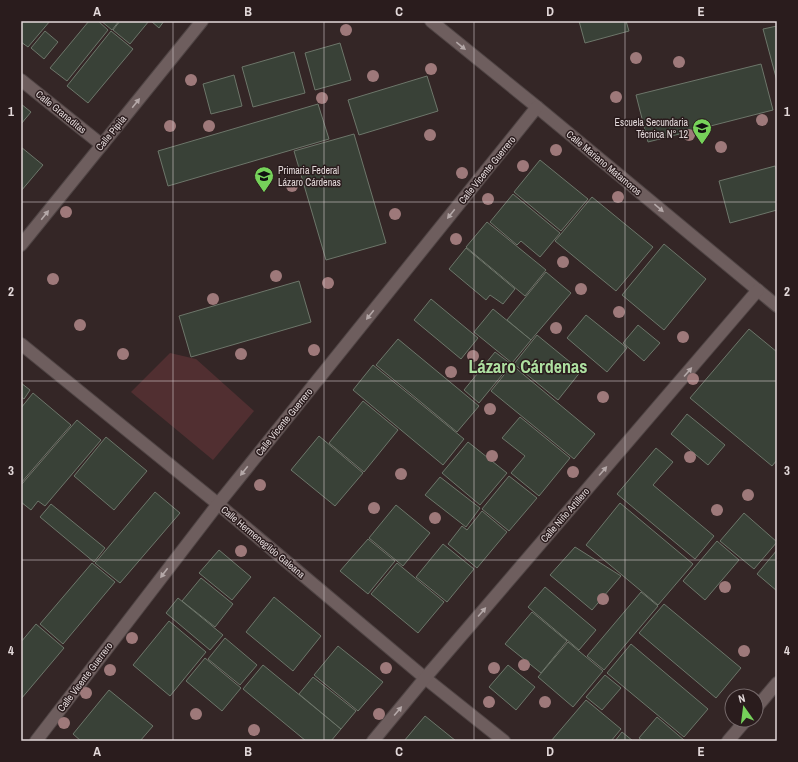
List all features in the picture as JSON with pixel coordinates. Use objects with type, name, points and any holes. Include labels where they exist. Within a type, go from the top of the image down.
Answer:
[{"type":"street","name":"Calle Pípila","points":[[21,245],[202,21]]},
{"type":"street","name":"Calle Mariano Matamoros","points":[[431,21],[777,306]]},
{"type":"street","name":"Calle Granaditas","points":[[21,80],[102,145]]},
{"type":"street","name":"Calle Vicente Guerrero","points":[[36,741],[218,504],[537,107]]},
{"type":"street","name":"Calle Niño Artillero","points":[[373,741],[758,290]]},
{"type":"street","name":"Calle Hermenegildo Galeana","points":[[21,344],[218,504],[426,678],[504,741]]},
{"type":"street","points":[[764,698],[777,683]]},
{"type":"street","points":[[728,741],[739,728]]},
{"type":"shaded area","points":[[170,353],[196,359],[254,411],[213,460],[131,392]]},
{"type":"building","points":[[21,21],[50,21],[28,47],[21,42]]},
{"type":"building","points":[[89,21],[98,21],[108,30],[67,81],[50,68]]},
{"type":"building","points":[[101,21],[119,21],[112,30]]},
{"type":"building","points":[[120,21],[149,21],[130,44],[113,30]]},
{"type":"building","points":[[151,21],[164,21],[159,28]]},
{"type":"building","points":[[579,21],[626,21],[629,31],[585,43]]},
{"type":"building","points":[[777,26],[777,81],[763,29]]},
{"type":"building","points":[[45,31],[58,42],[44,59],[31,48]]},
{"type":"building","points":[[111,31],[133,49],[88,103],[67,86]]},
{"type":"building","points":[[340,43],[351,80],[315,90],[305,53]]},
{"type":"building","points":[[294,52],[305,93],[253,107],[242,67]]},
{"type":"building","points":[[761,64],[773,110],[648,142],[636,95]]},
{"type":"building","points":[[234,75],[242,106],[211,114],[203,84]]},
{"type":"building","points":[[427,76],[438,111],[359,135],[348,100]]},
{"type":"building","points":[[21,104],[31,112],[21,124]]},
{"type":"building","points":[[318,104],[329,139],[168,186],[158,151]]},
{"type":"building","points":[[354,134],[386,243],[326,260],[294,151]]},
{"type":"building","points":[[21,147],[43,165],[21,191]]},
{"type":"building","points":[[540,160],[588,199],[561,231],[514,192]]},
{"type":"building","points":[[775,166],[777,172],[777,210],[730,223],[719,181]]},
{"type":"building","points":[[513,194],[560,233],[540,257],[521,241],[517,245],[490,222]]},
{"type":"building","points":[[592,197],[653,247],[616,291],[555,241]]},
{"type":"building","points":[[487,222],[546,270],[525,296],[466,247]]},
{"type":"building","points":[[664,244],[706,279],[664,330],[622,295]]},
{"type":"building","points":[[466,248],[515,289],[503,304],[490,295],[486,300],[449,269]]},
{"type":"building","points":[[546,272],[571,293],[531,340],[507,320]]},
{"type":"building","points":[[299,281],[311,322],[191,357],[179,316]]},
{"type":"building","points":[[431,299],[478,338],[461,359],[414,320]]},
{"type":"building","points":[[493,309],[531,340],[512,363],[474,332]]},
{"type":"building","points":[[586,315],[627,348],[607,372],[567,338]]},
{"type":"building","points":[[638,325],[660,343],[644,361],[623,343]]},
{"type":"building","points":[[749,329],[777,352],[777,460],[772,466],[690,398]]},
{"type":"building","points":[[537,335],[581,371],[558,400],[514,364]]},
{"type":"building","points":[[398,339],[479,406],[457,432],[376,365]]},
{"type":"building","points":[[495,352],[511,364],[479,403],[464,390]]},
{"type":"building","points":[[373,365],[464,439],[443,465],[353,390]]},
{"type":"building","points":[[512,365],[595,434],[574,459],[491,391]]},
{"type":"building","points":[[21,383],[30,390],[24,399],[21,397]]},
{"type":"building","points":[[33,393],[71,425],[21,483],[21,408]]},
{"type":"building","points":[[363,401],[398,430],[364,472],[329,443]]},
{"type":"building","points":[[687,414],[725,445],[708,465],[671,434]]},
{"type":"building","points":[[520,417],[570,458],[539,496],[511,473],[525,456],[502,438]]},
{"type":"building","points":[[77,420],[101,440],[45,506],[38,501],[31,510],[21,502],[21,485]]},
{"type":"building","points":[[319,436],[363,473],[335,506],[291,470]]},
{"type":"building","points":[[106,437],[147,471],[114,510],[74,476]]},
{"type":"building","points":[[468,442],[507,473],[480,505],[442,473]]},
{"type":"building","points":[[656,448],[673,462],[653,485],[714,536],[695,559],[617,494]]},
{"type":"building","points":[[509,476],[537,498],[509,531],[482,509]]},
{"type":"building","points":[[440,477],[480,508],[466,527],[425,495]]},
{"type":"building","points":[[155,492],[180,513],[120,583],[95,563]]},
{"type":"building","points":[[620,503],[693,564],[658,605],[586,545]]},
{"type":"building","points":[[51,504],[105,548],[94,562],[40,517]]},
{"type":"building","points":[[396,505],[430,533],[403,566],[369,538]]},
{"type":"building","points":[[482,511],[507,532],[477,568],[448,544],[462,526],[467,530]]},
{"type":"building","points":[[744,513],[777,542],[754,569],[720,541]]},
{"type":"building","points":[[368,539],[395,561],[368,594],[340,571]]},
{"type":"building","points":[[717,541],[739,560],[705,600],[683,581]]},
{"type":"building","points":[[443,544],[474,569],[447,602],[416,577]]},
{"type":"building","points":[[575,547],[621,576],[592,610],[550,575]]},
{"type":"building","points":[[219,550],[251,577],[232,600],[199,573]]},
{"type":"building","points":[[777,550],[777,591],[757,574]]},
{"type":"building","points":[[92,563],[115,582],[63,644],[40,624]]},
{"type":"building","points":[[397,563],[444,602],[418,633],[371,594]]},
{"type":"building","points":[[201,578],[233,604],[215,627],[182,601]]},
{"type":"building","points":[[545,587],[596,630],[579,650],[528,607]]},
{"type":"building","points":[[641,592],[658,606],[604,670],[587,656]]},
{"type":"building","points":[[274,597],[321,636],[293,671],[246,632]]},
{"type":"building","points":[[178,598],[223,635],[210,650],[166,613]]},
{"type":"building","points":[[664,604],[741,668],[716,698],[639,633]]},
{"type":"building","points":[[532,612],[567,641],[541,673],[505,644]]},
{"type":"building","points":[[169,621],[206,652],[170,696],[133,665]]},
{"type":"building","points":[[36,624],[64,648],[21,699],[21,642]]},
{"type":"building","points":[[225,638],[257,665],[240,685],[208,659]]},
{"type":"building","points":[[568,642],[603,671],[573,707],[538,677]]},
{"type":"building","points":[[631,644],[708,709],[684,737],[607,673]]},
{"type":"building","points":[[338,646],[383,682],[358,711],[314,675]]},
{"type":"building","points":[[205,658],[241,688],[222,711],[186,681]]},
{"type":"building","points":[[263,665],[341,729],[331,741],[306,741],[243,689]]},
{"type":"building","points":[[508,665],[535,687],[516,710],[489,687]]},
{"type":"building","points":[[605,675],[621,688],[602,710],[586,697]]},
{"type":"building","points":[[313,677],[356,711],[341,729],[299,694]]},
{"type":"building","points":[[109,690],[153,726],[140,741],[81,741],[73,734]]},
{"type":"building","points":[[586,700],[621,729],[611,741],[551,741]]},
{"type":"building","points":[[425,716],[456,741],[404,741]]},
{"type":"building","points":[[657,717],[684,741],[643,741],[639,738]]},
{"type":"building","points":[[622,732],[633,741],[615,741]]},
{"type":"place","name":"Escuela Secundaria Técnica N° 12","points":[[702,145]]},
{"type":"place","name":"Primaria Federal Lázaro Cárdenas","points":[[264,193]]},
{"type":"district","name":"Lázaro Cárdenas","points":[[528,366]]}]
